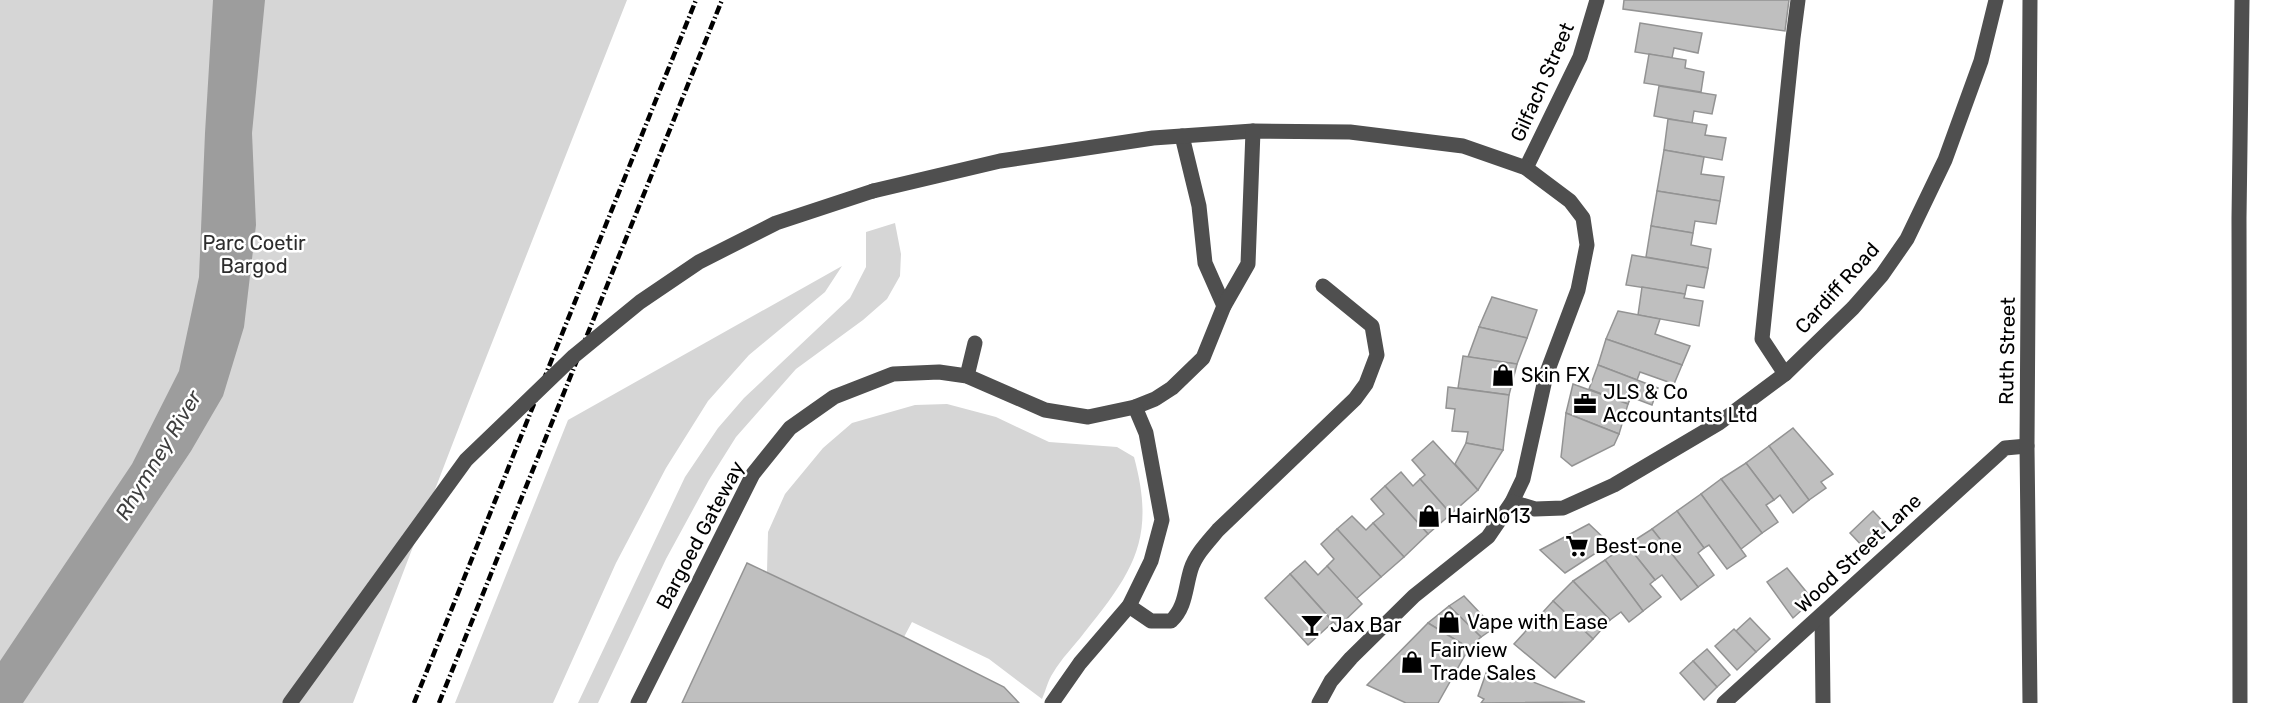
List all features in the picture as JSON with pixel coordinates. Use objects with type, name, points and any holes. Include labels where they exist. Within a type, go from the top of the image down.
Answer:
[{"type":"street","name":"Gilfach Street","points":[[1319,703],[1331,681],[1350,658],[1414,596],[1488,537],[1512,502],[1523,479],[1546,375],[1578,290],[1587,246],[1583,218],[1570,201],[1526,168],[1580,57],[1597,0]]},
{"type":"street","points":[[1785,374],[1762,339],[1798,0]]},
{"type":"street","name":"Cardiff Road","points":[[1512,502],[1535,509],[1563,508],[1614,485],[1719,423],[1785,374],[1853,308],[1882,274],[1907,239],[1945,160],[1981,61],[1996,0]]},
{"type":"street","name":"Ruth Street","points":[[2030,0],[2027,446],[2030,703]]},
{"type":"street","points":[[2240,703],[2239,218],[2242,0]]},
{"type":"street","points":[[290,703],[466,460],[574,356],[640,302],[699,262],[776,223],[873,191],[1000,161],[1153,138],[1253,131],[1350,132],[1463,146],[1526,168]]},
{"type":"street","name":"Bargoed Gateway","points":[[638,703],[753,474],[790,428],[834,397],[893,374],[939,372],[967,376],[1045,410],[1088,417],[1135,407],[1155,399],[1172,388],[1203,358],[1224,306],[1248,264],[1253,131]]},
{"type":"street","points":[[1182,136],[1199,206],[1205,263],[1224,306]]},
{"type":"street","points":[[1129,606],[1151,621],[1171,621],[1179,614],[1192,568],[1200,552],[1218,530],[1355,399],[1366,384],[1377,355],[1372,326],[1323,286]]},
{"type":"street","points":[[967,376],[975,343]]},
{"type":"street","points":[[1052,703],[1080,663],[1129,606],[1151,561],[1162,520],[1146,433],[1135,407]]},
{"type":"street","name":"Wood Street Lane","points":[[1724,703],[2005,448],[2027,446]]},
{"type":"street","points":[[1822,615],[1823,703]]},
{"type":"green space","name":"Parc Coetir Bargod","points":[[0,0],[627,0],[353,703],[0,703]]},
{"type":"green space","points":[[895,223],[901,254],[900,276],[887,299],[863,320],[796,369],[736,437],[709,480],[666,559],[598,703],[578,703],[685,477],[718,428],[744,398],[850,298],[866,267],[866,232]]},
{"type":"green space","points":[[842,266],[825,292],[749,355],[708,401],[666,468],[616,563],[553,703],[455,703],[568,420]]},
{"type":"green space","points":[[947,404],[996,417],[1049,442],[1117,447],[1134,457],[1142,510],[1141,532],[1136,552],[1116,591],[1056,668],[1042,699],[989,659],[912,622],[904,637],[767,572],[768,532],[785,494],[823,448],[852,423],[915,405]]},
{"type":"water","name":"Rhymney River","points":[[213,0],[265,0],[252,133],[256,225],[244,327],[223,396],[191,451],[23,703],[0,703],[0,661],[132,464],[179,371],[199,277]]},
{"type":"building","points":[[1624,0],[1789,0],[1785,31],[1623,9]]},
{"type":"building","points":[[1640,23],[1702,33],[1698,53],[1674,48],[1672,58],[1635,52]]},
{"type":"building","points":[[1649,54],[1686,60],[1685,68],[1704,72],[1701,92],[1644,83]]},
{"type":"building","points":[[1659,86],[1716,95],[1712,114],[1694,111],[1692,123],[1654,116]]},
{"type":"building","points":[[1668,119],[1707,125],[1705,135],[1726,138],[1722,160],[1664,150]]},
{"type":"building","points":[[1664,150],[1704,157],[1701,174],[1724,177],[1720,201],[1657,191]]},
{"type":"building","points":[[1657,191],[1720,201],[1716,224],[1695,221],[1693,233],[1651,226]]},
{"type":"building","points":[[1651,226],[1693,233],[1691,245],[1711,249],[1708,268],[1646,257]]},
{"type":"building","points":[[1632,255],[1708,268],[1704,288],[1687,285],[1685,294],[1626,285]]},
{"type":"building","points":[[1642,287],[1685,294],[1684,298],[1703,301],[1699,326],[1638,315]]},
{"type":"building","points":[[1492,297],[1537,310],[1527,338],[1479,327]]},
{"type":"building","points":[[1618,311],[1660,319],[1655,334],[1690,346],[1682,365],[1606,339]]},
{"type":"building","points":[[1479,327],[1527,338],[1517,364],[1468,357]]},
{"type":"building","points":[[1606,339],[1682,365],[1674,384],[1640,372],[1637,380],[1598,365]]},
{"type":"building","points":[[1463,356],[1517,364],[1509,395],[1458,388]]},
{"type":"building","points":[[1598,365],[1658,388],[1652,405],[1631,397],[1628,404],[1589,389]]},
{"type":"building","points":[[1573,384],[1628,404],[1619,434],[1566,413]]},
{"type":"building","points":[[1448,387],[1509,395],[1503,450],[1466,443],[1468,432],[1452,431],[1455,409],[1446,408]]},
{"type":"building","points":[[1566,413],[1619,434],[1614,445],[1572,466],[1561,457]]},
{"type":"building","points":[[1793,428],[1833,474],[1821,482],[1826,488],[1809,500],[1769,446]]},
{"type":"building","points":[[1433,441],[1478,490],[1451,514],[1420,479],[1425,475],[1412,460]]},
{"type":"building","points":[[1466,443],[1503,450],[1478,490],[1455,464]]},
{"type":"building","points":[[1769,446],[1809,500],[1793,513],[1780,495],[1774,500],[1746,463]]},
{"type":"building","points":[[1746,463],[1774,500],[1766,505],[1778,522],[1762,533],[1721,479]]},
{"type":"building","points":[[1401,472],[1413,486],[1420,479],[1451,514],[1428,534],[1385,486]]},
{"type":"building","points":[[1721,479],[1762,533],[1741,549],[1701,494]]},
{"type":"building","points":[[1385,486],[1428,534],[1404,557],[1373,523],[1384,514],[1371,499]]},
{"type":"building","points":[[1701,494],[1746,556],[1727,569],[1709,545],[1704,548],[1677,511]]},
{"type":"building","points":[[1677,511],[1704,548],[1698,553],[1714,575],[1698,587],[1652,529]]},
{"type":"building","points":[[1873,511],[1889,528],[1866,550],[1850,533]]},
{"type":"building","points":[[1352,516],[1366,530],[1373,523],[1404,557],[1381,577],[1337,529]]},
{"type":"building","points":[[1589,524],[1610,544],[1565,573],[1540,550]]},
{"type":"building","points":[[1337,529],[1381,577],[1356,599],[1327,566],[1334,559],[1321,544]]},
{"type":"building","points":[[1652,529],[1698,587],[1681,600],[1662,575],[1655,580],[1627,545]]},
{"type":"building","points":[[1627,545],[1655,580],[1650,584],[1661,597],[1643,611],[1605,560]]},
{"type":"building","points":[[1605,560],[1643,611],[1629,622],[1621,612],[1610,620],[1573,581]]},
{"type":"building","points":[[1305,561],[1318,575],[1327,566],[1362,604],[1338,627],[1290,574]]},
{"type":"building","points":[[747,563],[1004,687],[1019,703],[682,703]]},
{"type":"building","points":[[1787,568],[1813,600],[1793,618],[1767,582]]},
{"type":"building","points":[[1290,574],[1333,622],[1308,645],[1265,598]]},
{"type":"building","points":[[1573,581],[1610,620],[1593,639],[1553,601]]},
{"type":"building","points":[[1464,596],[1494,628],[1481,637],[1449,606]]},
{"type":"building","points":[[1553,601],[1593,639],[1555,678],[1514,644]]},
{"type":"building","points":[[1449,606],[1481,637],[1469,648],[1428,623]]},
{"type":"building","points":[[1750,618],[1770,639],[1756,652],[1736,631]]},
{"type":"building","points":[[1428,623],[1469,648],[1438,703],[1406,703],[1367,685]]},
{"type":"building","points":[[1734,629],[1756,652],[1737,670],[1715,646]]},
{"type":"building","points":[[1707,649],[1730,675],[1717,687],[1693,661]]},
{"type":"building","points":[[1693,661],[1717,687],[1704,700],[1680,673]]},
{"type":"building","points":[[1489,665],[1585,702],[1481,703],[1484,699],[1478,696]]},
{"type":"railway","points":[[414,703],[696,0]]},
{"type":"railway","points":[[439,703],[722,0]]},
{"type":"place","name":"Skin FX","points":[[1503,375]]},
{"type":"place","name":"JLS & Co Accountants Ltd","points":[[1585,404]]},
{"type":"place","name":"HairNo13","points":[[1429,516]]},
{"type":"place","name":"Best-one","points":[[1577,546]]},
{"type":"place","name":"Vape with Ease","points":[[1449,622]]},
{"type":"place","name":"Jax Bar","points":[[1312,625]]},
{"type":"place","name":"Fairview Trade Sales","points":[[1412,662]]}]
